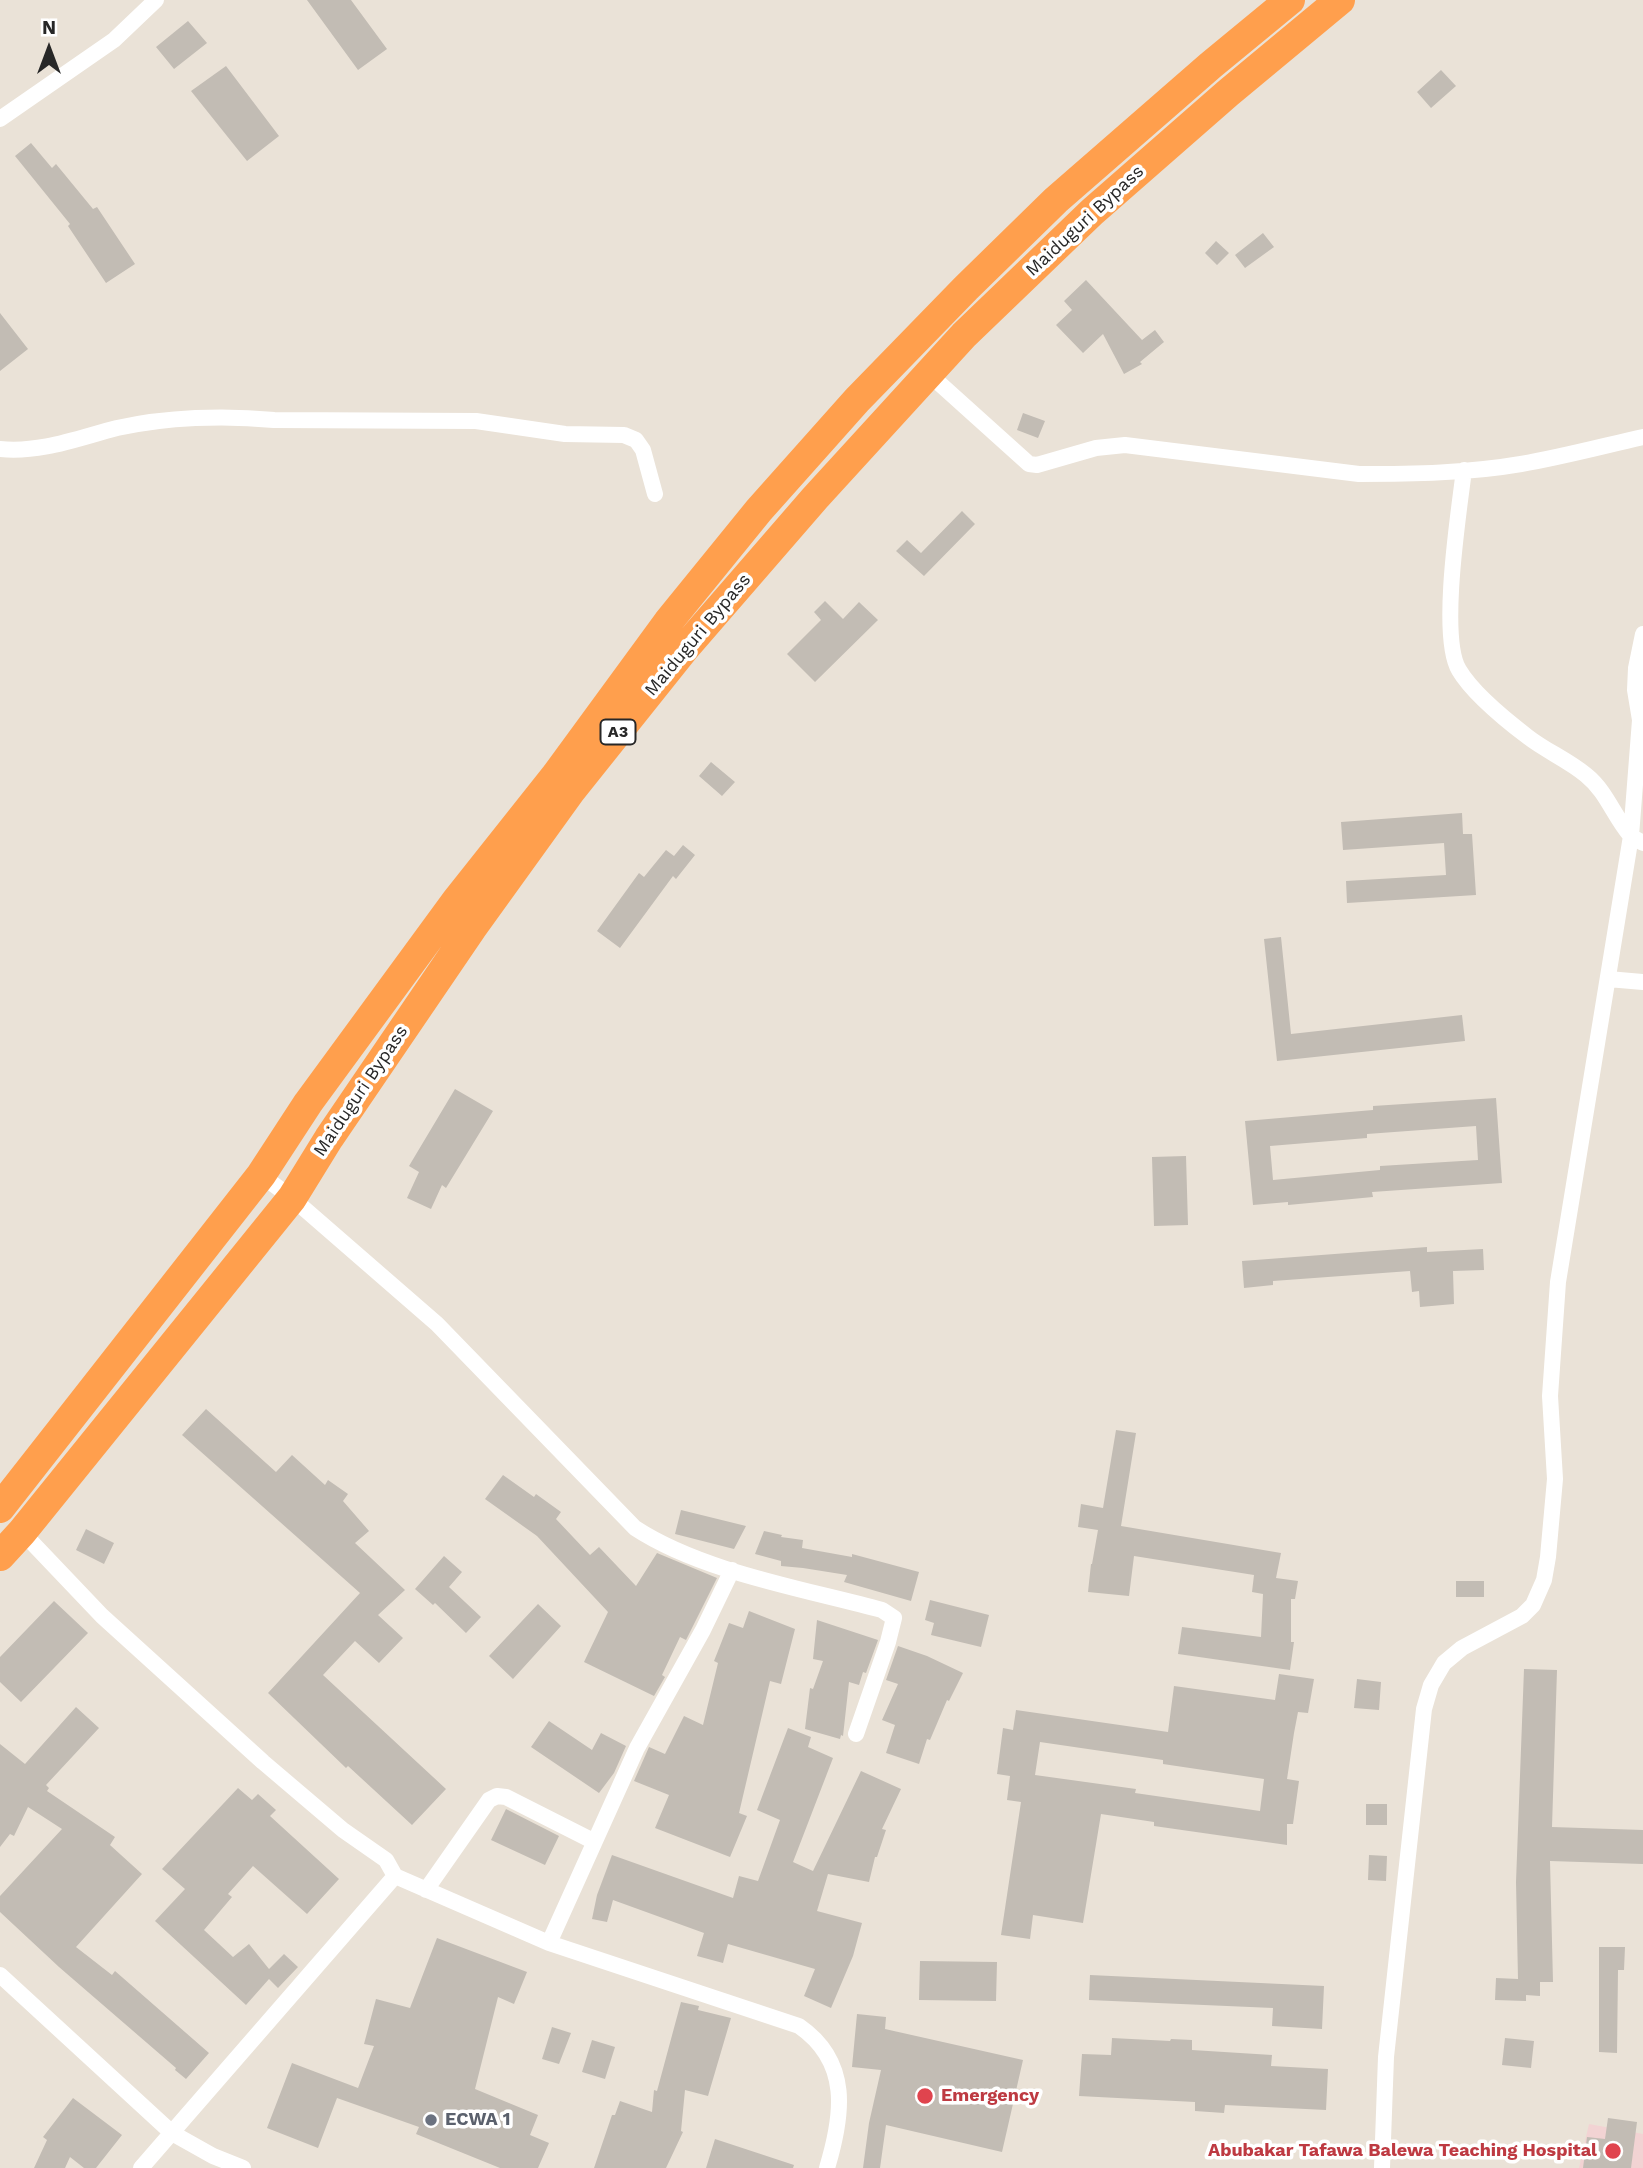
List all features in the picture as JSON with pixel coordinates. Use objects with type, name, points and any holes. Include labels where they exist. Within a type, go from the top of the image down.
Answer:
[{"type":"highway","name":"Maiduguri Bypass","points":[[0,1508],[261,1175],[308,1103],[456,901],[556,775],[668,622],[760,510],[857,400],[1056,200],[1290,0]]},
{"type":"highway","name":"Maiduguri Bypass","points":[[0,1556],[292,1198],[328,1138],[472,928],[570,792],[685,648],[815,498],[964,335],[1093,212],[1228,93],[1340,0]]},
{"type":"street","points":[[0,119],[114,40],[156,0]]},
{"type":"street","points":[[929,374],[1029,464],[1037,465],[1096,448],[1125,445],[1359,474],[1464,470],[1523,464],[1643,437]]},
{"type":"street","points":[[0,449],[33,449],[119,428],[187,418],[243,416],[274,420],[476,421],[565,434],[624,435],[636,440],[643,450],[655,494]]},
{"type":"street","points":[[1464,470],[1451,603],[1451,644],[1457,669],[1474,690],[1529,738],[1585,774],[1604,792],[1637,839]]},
{"type":"street","points":[[1382,2168],[1383,2096],[1388,2031],[1424,1709],[1431,1685],[1444,1663],[1462,1648],[1522,1616],[1533,1605],[1544,1580],[1548,1557],[1555,1479],[1550,1396],[1558,1282],[1595,1046],[1637,839],[1640,720],[1635,690],[1636,668],[1643,634]]},
{"type":"street","points":[[1608,979],[1643,982]]},
{"type":"street","points":[[261,1175],[292,1198],[437,1324],[635,1528],[652,1539],[732,1570],[882,1610],[894,1618],[856,1734]]},
{"type":"street","points":[[22,1532],[102,1616],[263,1762],[343,1830],[386,1860],[395,1877],[549,1942],[799,2026],[814,2036],[834,2064],[837,2085],[839,2111],[827,2168]]},
{"type":"street","points":[[549,1942],[637,1748],[703,1630],[732,1570]]},
{"type":"street","points":[[426,1890],[489,1800],[497,1796],[506,1797],[593,1841]]},
{"type":"street","points":[[141,2168],[395,1877]]},
{"type":"street","points":[[0,1975],[172,2133],[213,2156],[243,2168]]},
{"type":"shaded area","name":"Abubakar Tafawa Balewa Teaching Hospital","points":[[1589,2124],[1643,2134],[1643,2168],[1579,2168]]},
{"type":"building","points":[[307,0],[351,0],[387,49],[358,70]]},
{"type":"building","points":[[188,21],[207,43],[174,69],[156,47]]},
{"type":"building","points":[[226,66],[279,136],[247,161],[191,91]]},
{"type":"building","points":[[1441,70],[1456,86],[1431,108],[1417,92]]},
{"type":"building","points":[[31,143],[52,168],[56,164],[93,209],[97,207],[135,264],[106,283],[68,226],[70,224],[15,156]]},
{"type":"building","points":[[1263,233],[1274,247],[1245,268],[1235,255]]},
{"type":"building","points":[[1216,241],[1229,253],[1217,265],[1205,253]]},
{"type":"building","points":[[1086,280],[1142,340],[1155,330],[1164,342],[1140,362],[1142,364],[1124,374],[1103,334],[1083,353],[1056,325],[1072,310],[1064,301]]},
{"type":"building","points":[[0,313],[28,349],[0,371]]},
{"type":"building","points":[[1023,413],[1045,421],[1038,438],[1017,430]]},
{"type":"building","points":[[962,511],[975,524],[924,576],[896,551],[907,540],[921,553]]},
{"type":"building","points":[[825,601],[843,619],[859,602],[878,620],[815,682],[787,654],[821,620],[814,612]]},
{"type":"building","points":[[711,762],[735,782],[722,796],[699,776]]},
{"type":"building","points":[[1462,813],[1463,834],[1472,834],[1476,895],[1347,903],[1346,881],[1446,875],[1444,843],[1343,850],[1341,822]]},
{"type":"building","points":[[683,845],[695,855],[676,879],[673,876],[620,948],[597,931],[639,873],[644,877],[666,850],[674,856]]},
{"type":"building","points":[[1281,937],[1291,1034],[1462,1015],[1465,1041],[1277,1061],[1264,939]]},
{"type":"building","points":[[455,1089],[493,1111],[446,1188],[442,1185],[431,1209],[407,1198],[419,1172],[409,1166]]},
{"type":"building","points":[[1496,1098],[1502,1183],[1372,1192],[1373,1197],[1288,1205],[1288,1202],[1253,1205],[1245,1121],[1373,1110],[1373,1106]],"holes":[[[1476,1126],[1478,1160],[1380,1166],[1380,1170],[1273,1180],[1270,1146],[1367,1138],[1367,1134]]]},
{"type":"building","points":[[1186,1156],[1188,1225],[1154,1226],[1152,1157]]},
{"type":"building","points":[[1427,1247],[1427,1252],[1483,1249],[1484,1270],[1453,1271],[1454,1304],[1420,1307],[1419,1291],[1412,1292],[1410,1271],[1273,1281],[1273,1285],[1244,1288],[1242,1261]]},
{"type":"building","points":[[206,1409],[276,1472],[292,1455],[325,1485],[328,1480],[348,1494],[343,1501],[369,1531],[355,1543],[405,1590],[378,1615],[403,1638],[379,1663],[355,1641],[323,1675],[446,1789],[412,1825],[348,1766],[346,1768],[268,1693],[360,1593],[182,1435]]},
{"type":"building","points":[[1116,1430],[1136,1433],[1121,1526],[1281,1553],[1276,1578],[1298,1581],[1295,1599],[1291,1599],[1291,1642],[1294,1642],[1290,1670],[1178,1654],[1182,1627],[1261,1637],[1263,1594],[1252,1592],[1254,1575],[1134,1556],[1129,1596],[1088,1592],[1098,1530],[1078,1527],[1081,1504],[1103,1508]]},
{"type":"building","points":[[503,1475],[561,1512],[556,1519],[590,1555],[599,1547],[636,1586],[657,1553],[717,1578],[686,1640],[680,1637],[662,1675],[665,1677],[654,1696],[584,1662],[608,1612],[537,1536],[485,1499]]},
{"type":"building","points":[[681,1510],[746,1526],[734,1549],[675,1534]]},
{"type":"building","points":[[86,1529],[114,1543],[104,1564],[76,1550]]},
{"type":"building","points":[[764,1531],[803,1540],[802,1548],[852,1557],[852,1554],[919,1572],[911,1601],[844,1582],[847,1575],[781,1566],[781,1561],[755,1554]]},
{"type":"building","points":[[444,1556],[462,1572],[449,1587],[481,1617],[466,1633],[435,1603],[433,1605],[415,1589]]},
{"type":"building","points":[[1456,1581],[1484,1581],[1484,1597],[1456,1597]]},
{"type":"building","points":[[930,1600],[989,1615],[981,1647],[931,1635],[934,1623],[925,1620]]},
{"type":"building","points":[[54,1601],[88,1633],[21,1702],[0,1682],[0,1657]]},
{"type":"building","points":[[538,1604],[561,1626],[513,1679],[489,1656]]},
{"type":"building","points":[[749,1611],[795,1629],[781,1684],[770,1681],[739,1813],[747,1816],[730,1857],[655,1828],[669,1795],[634,1781],[649,1747],[665,1754],[684,1716],[703,1725],[718,1663],[714,1661],[729,1623],[743,1628]]},
{"type":"building","points":[[817,1620],[878,1640],[859,1685],[849,1682],[843,1736],[841,1735],[840,1739],[805,1729],[810,1688],[813,1689],[823,1661],[813,1659]]},
{"type":"building","points":[[898,1646],[963,1673],[949,1701],[947,1700],[930,1740],[927,1739],[919,1764],[886,1753],[895,1725],[882,1720],[898,1684],[886,1680]]},
{"type":"building","points":[[1524,1669],[1557,1670],[1552,1827],[1643,1830],[1643,1864],[1550,1861],[1553,1982],[1540,1982],[1540,1996],[1526,1995],[1526,2001],[1495,2000],[1496,1978],[1518,1979],[1516,1882]]},
{"type":"building","points":[[1279,1674],[1314,1679],[1308,1713],[1298,1712],[1294,1733],[1287,1779],[1299,1781],[1293,1824],[1287,1824],[1287,1845],[1154,1826],[1154,1822],[1101,1814],[1083,1923],[1033,1915],[1030,1939],[1001,1935],[1021,1802],[1007,1800],[1010,1776],[997,1774],[1003,1728],[1013,1730],[1016,1710],[1168,1732],[1174,1686],[1275,1700]],"holes":[[[1040,1742],[1163,1760],[1163,1764],[1264,1779],[1260,1811],[1135,1793],[1136,1789],[1035,1775]]]},
{"type":"building","points":[[1357,1679],[1381,1682],[1379,1710],[1354,1708]]},
{"type":"building","points":[[76,1707],[99,1728],[46,1785],[49,1788],[47,1791],[115,1837],[110,1845],[142,1874],[76,1947],[112,1975],[115,1971],[209,2053],[186,2079],[0,1912],[0,1896],[62,1829],[28,1807],[14,1836],[10,1834],[0,1847],[0,1744],[25,1764]]},
{"type":"building","points":[[549,1721],[592,1750],[601,1733],[626,1746],[614,1773],[599,1793],[531,1747]]},
{"type":"building","points":[[788,1728],[811,1737],[808,1747],[833,1758],[793,1862],[813,1871],[861,1771],[901,1789],[882,1829],[886,1830],[869,1882],[828,1874],[817,1911],[862,1923],[853,1956],[831,2008],[804,1996],[815,1969],[728,1944],[723,1963],[697,1956],[704,1933],[613,1900],[607,1922],[592,1919],[597,1895],[612,1855],[733,1898],[739,1876],[758,1881],[780,1820],[757,1810]]},
{"type":"building","points":[[238,1788],[252,1800],[258,1794],[276,1810],[270,1816],[339,1879],[307,1914],[253,1866],[228,1894],[232,1897],[204,1930],[233,1957],[249,1944],[269,1969],[284,1954],[298,1967],[278,1988],[269,1979],[246,2005],[155,1921],[185,1889],[162,1869]]},
{"type":"building","points":[[1366,1804],[1387,1804],[1387,1825],[1366,1825]]},
{"type":"building","points":[[506,1809],[559,1836],[545,1865],[491,1840]]},
{"type":"building","points":[[1369,1855],[1387,1856],[1386,1881],[1368,1880]]},
{"type":"building","points":[[437,1938],[527,1972],[514,2004],[498,1997],[475,2089],[538,2115],[530,2135],[549,2143],[538,2168],[500,2168],[416,2134],[419,2127],[337,2098],[318,2148],[267,2128],[292,2063],[358,2088],[374,2046],[364,2044],[376,1999],[410,2008]]},
{"type":"building","points":[[1599,1947],[1625,1947],[1624,1970],[1618,1970],[1617,2053],[1599,2052]]},
{"type":"building","points":[[920,1961],[997,1962],[996,2001],[919,2000]]},
{"type":"building","points":[[1090,1975],[1324,1986],[1322,2029],[1272,2026],[1273,2008],[1089,2000]]},
{"type":"building","points":[[681,2002],[699,2006],[698,2010],[731,2018],[708,2096],[685,2090],[683,2132],[666,2168],[594,2168],[612,2115],[615,2115],[620,2101],[652,2112],[654,2090],[657,2091]]},
{"type":"building","points":[[857,2014],[886,2017],[885,2029],[1023,2060],[1002,2152],[886,2125],[880,2168],[863,2168],[869,2123],[881,2070],[852,2067]]},
{"type":"building","points":[[552,2027],[571,2033],[559,2064],[542,2059]]},
{"type":"building","points":[[1112,2038],[1192,2040],[1192,2050],[1272,2055],[1271,2066],[1328,2069],[1326,2110],[1225,2105],[1224,2113],[1195,2111],[1195,2102],[1079,2096],[1082,2054],[1111,2055]]},
{"type":"building","points":[[1505,2038],[1534,2041],[1531,2068],[1502,2065]]},
{"type":"building","points":[[592,2040],[615,2047],[605,2079],[582,2072]]},
{"type":"building","points":[[73,2098],[122,2135],[96,2168],[84,2168],[70,2157],[65,2168],[34,2168],[47,2140],[43,2137]]},
{"type":"building","name":"Abubakar Tafawa Balewa Teaching Hospital","points":[[1608,2118],[1637,2122],[1631,2168],[1583,2168],[1587,2137],[1605,2139]]},
{"type":"building","points":[[715,2139],[794,2165],[793,2168],[706,2168]]},
{"type":"place","name":"Emergency","points":[[925,2096]]},
{"type":"place","name":"ECWA 1","points":[[431,2120]]},
{"type":"place","name":"Abubakar Tafawa Balewa Teaching Hospital","points":[[1613,2151]]}]
